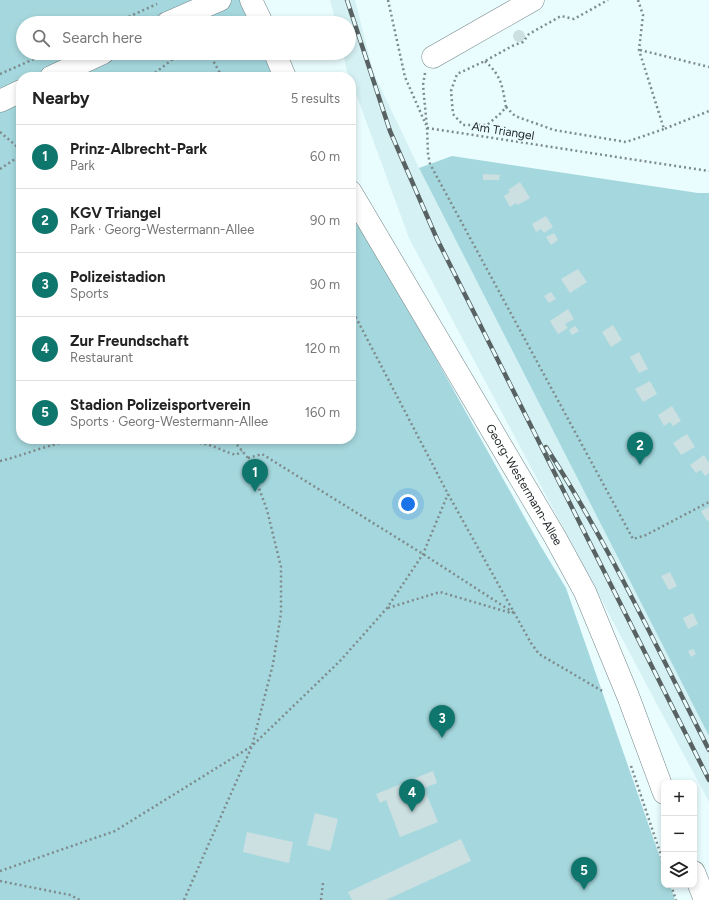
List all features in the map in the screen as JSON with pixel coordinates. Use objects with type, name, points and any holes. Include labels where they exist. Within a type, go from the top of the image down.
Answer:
[{"type":"street","points":[[164,13],[220,0]]},
{"type":"street","points":[[251,0],[259,16]]},
{"type":"street","points":[[433,56],[533,0]]},
{"type":"street","points":[[62,72],[88,60]]},
{"type":"street","points":[[278,60],[283,72]]},
{"type":"street","points":[[0,101],[16,93]]},
{"type":"street","name":"Georg-Westermann-Allee","points":[[356,201],[555,537],[585,592],[628,696],[661,785]]},
{"type":"street","points":[[697,880],[705,900]]},
{"type":"path","points":[[388,0],[405,77],[427,128]]},
{"type":"path","points":[[506,107],[501,114],[487,125],[463,125],[453,114],[451,91],[458,74],[514,45],[523,42],[528,34],[561,16],[574,19],[608,0]]},
{"type":"path","points":[[638,0],[642,15],[639,50],[664,129]]},
{"type":"path","points":[[149,16],[164,13]]},
{"type":"path","points":[[639,50],[709,67]]},
{"type":"path","points":[[0,74],[32,60]]},
{"type":"path","points":[[156,72],[172,60]]},
{"type":"path","points":[[213,60],[219,72]]},
{"type":"path","points":[[485,61],[495,70],[502,85],[506,107],[515,116],[554,130],[626,142],[709,111]]},
{"type":"path","points":[[424,81],[423,85],[430,164],[633,539],[646,535],[709,502]]},
{"type":"path","name":"Am Triangel","points":[[427,128],[709,171]]},
{"type":"path","points":[[0,132],[16,146]]},
{"type":"path","points":[[0,168],[16,158]]},
{"type":"path","points":[[356,318],[448,494],[531,643],[539,654],[606,692]]},
{"type":"path","points":[[0,461],[15,458],[37,449],[57,444]]},
{"type":"path","points":[[212,444],[225,452],[236,455],[242,452]]},
{"type":"path","points":[[184,900],[252,746],[273,664],[281,613],[281,567],[267,510],[248,458],[237,444]]},
{"type":"path","points":[[248,458],[262,454],[422,554],[514,614]]},
{"type":"path","points":[[0,871],[115,831],[252,746],[340,661],[387,608],[422,554],[448,494]]},
{"type":"path","points":[[387,608],[440,592],[514,614]]},
{"type":"path","points":[[630,761],[661,855]]},
{"type":"path","points":[[0,881],[70,895],[80,900]]},
{"type":"path","points":[[321,900],[323,883]]},
{"type":"path","points":[[672,888],[676,900]]},
{"type":"shaded area","points":[[0,0],[244,0],[250,16],[16,16],[16,60],[270,60],[276,72],[16,72],[16,444],[356,444],[356,215],[540,545],[566,588],[661,860],[661,888],[671,888],[675,900],[0,900]]},
{"type":"shaded area","points":[[330,0],[355,0],[373,72],[419,168],[709,736],[709,802],[409,238],[356,94],[356,72],[347,71],[345,60],[356,60],[356,16],[334,16]]},
{"type":"shaded area","points":[[452,156],[698,193],[709,193],[709,736],[419,168]]},
{"type":"building","points":[[519,30],[523,32],[525,36],[523,40],[519,42],[515,40],[513,36],[515,32]]},
{"type":"building","points":[[483,174],[500,175],[499,180],[483,180]]},
{"type":"building","points":[[520,182],[530,198],[518,205],[516,203],[510,207],[504,196],[510,192],[508,190]]},
{"type":"building","points":[[546,216],[553,227],[544,233],[541,229],[536,232],[532,224]]},
{"type":"building","points":[[554,233],[558,240],[551,245],[546,237]]},
{"type":"building","points":[[578,269],[587,282],[570,293],[561,279]]},
{"type":"building","points":[[551,292],[556,299],[549,303],[544,296]]},
{"type":"building","points":[[568,309],[574,319],[565,324],[568,328],[558,334],[550,321]]},
{"type":"building","points":[[613,325],[622,340],[611,347],[602,332]]},
{"type":"building","points":[[575,326],[579,331],[572,335],[569,330]]},
{"type":"building","points":[[639,352],[648,369],[639,373],[630,357]]},
{"type":"building","points":[[650,381],[657,394],[643,402],[635,389]]},
{"type":"building","points":[[672,406],[681,421],[673,426],[670,422],[664,426],[658,415]]},
{"type":"building","points":[[687,434],[695,447],[681,455],[673,443]]},
{"type":"building","points":[[704,455],[709,463],[709,473],[705,476],[701,470],[696,473],[690,465]]},
{"type":"building","points":[[709,507],[709,520],[707,521],[701,511]]},
{"type":"building","points":[[670,572],[677,586],[669,590],[661,576]]},
{"type":"building","points":[[693,613],[698,624],[688,629],[683,618]]},
{"type":"building","points":[[693,649],[696,654],[691,657],[688,651]]},
{"type":"building","points":[[433,771],[437,783],[424,788],[438,822],[400,837],[386,800],[380,803],[376,794]]},
{"type":"building","points":[[315,813],[338,819],[330,851],[307,845]]},
{"type":"building","points":[[247,832],[293,842],[289,863],[243,852]]},
{"type":"building","points":[[461,839],[471,861],[386,900],[352,900],[348,892]]},
{"type":"railway","points":[[347,0],[352,16]]},
{"type":"railway","points":[[356,27],[390,131],[437,239],[709,780]]},
{"type":"railway","points":[[546,447],[569,483],[611,558],[709,750]]},
{"type":"place","name":"KGV Triangel","points":[[640,465]]},
{"type":"place","name":"Prinz-Albrecht-Park","points":[[255,492]]},
{"type":"place","name":"Polizeistadion","points":[[442,738]]},
{"type":"place","name":"Zur Freundschaft","points":[[412,812]]},
{"type":"place","name":"Stadion Polizeisportverein","points":[[584,890]]}]
